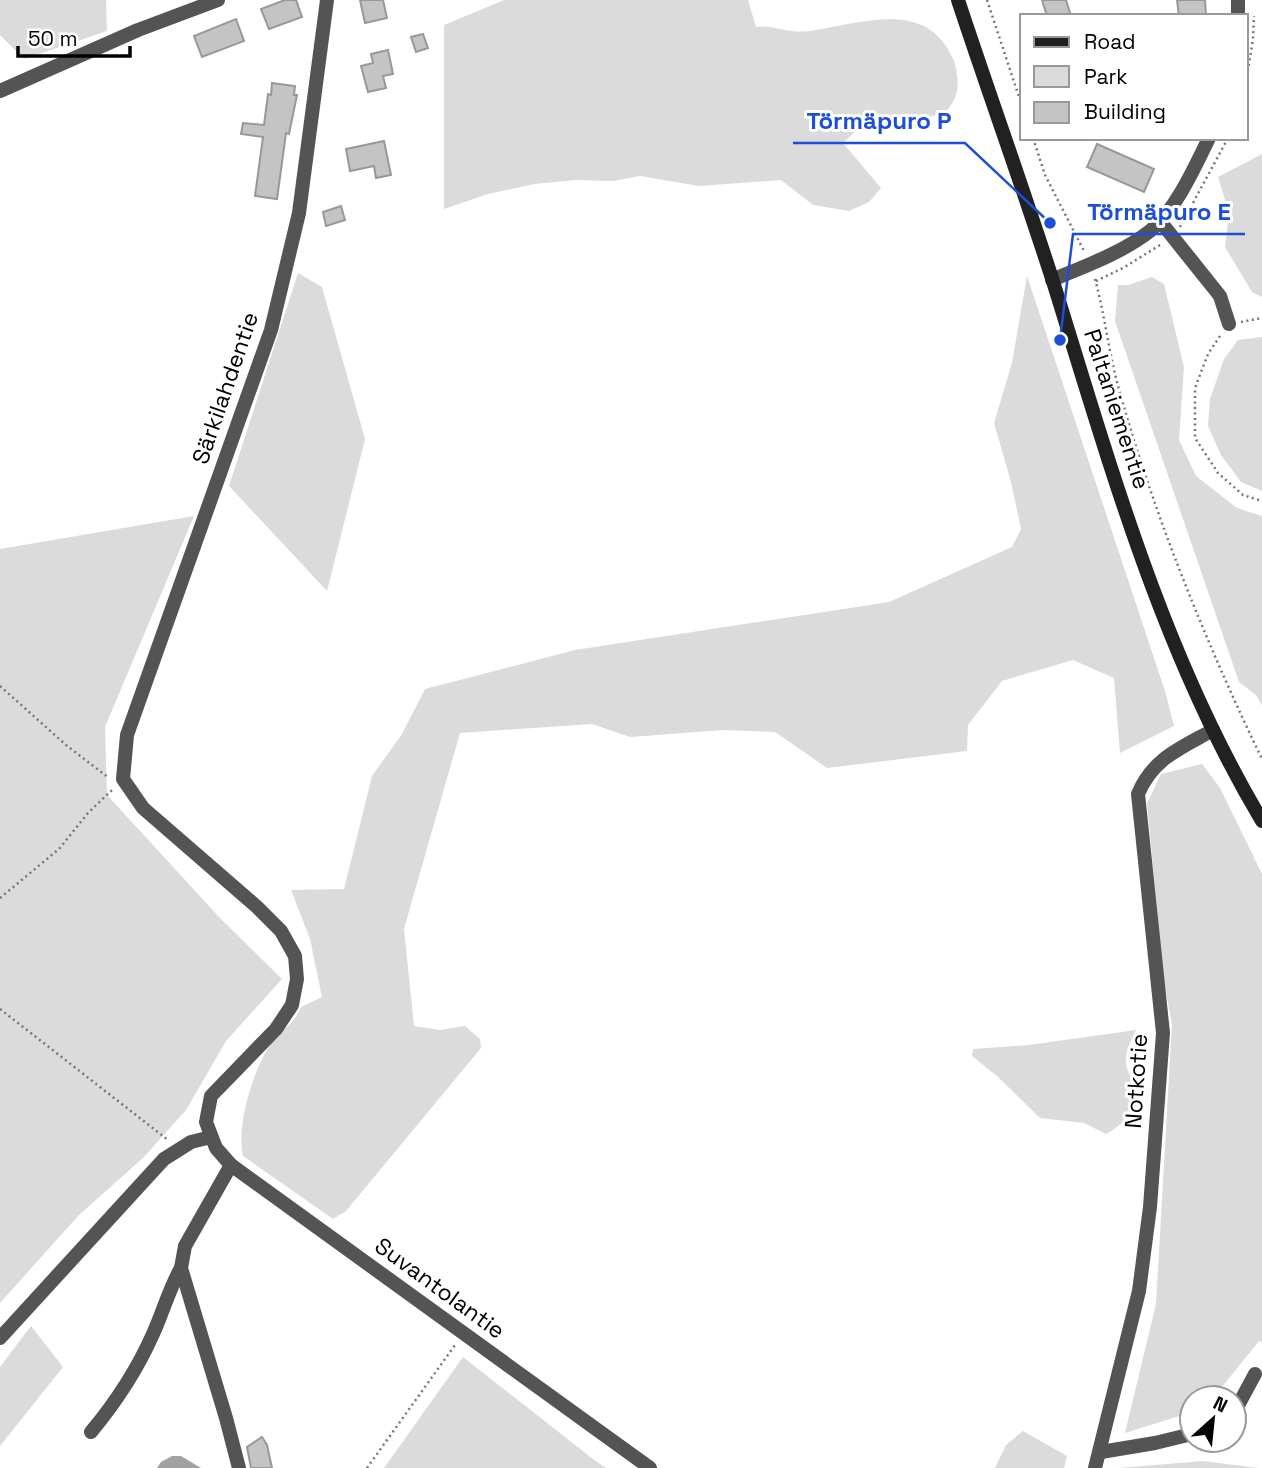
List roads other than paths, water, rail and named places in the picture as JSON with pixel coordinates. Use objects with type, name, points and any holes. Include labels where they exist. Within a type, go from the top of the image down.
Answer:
[{"type":"street","points":[[0,91],[138,30],[218,0]]},
{"type":"street","name":"Särkilahdentie","points":[[211,1137],[206,1122],[211,1096],[276,1029],[292,1005],[297,979],[295,956],[281,931],[143,808],[122,779],[127,735],[271,330],[282,290],[299,214],[327,0]]},
{"type":"street","name":"Paltaniementie","points":[[958,0],[1145,567],[1173,643],[1213,730],[1262,821]]},
{"type":"street","points":[[1052,280],[1090,264],[1139,238],[1160,220],[1190,176],[1208,140]]},
{"type":"street","points":[[1160,220],[1220,296],[1229,324]]},
{"type":"street","name":"Notkotie","points":[[1096,1468],[1139,1291],[1150,1207],[1163,1033],[1138,794],[1153,766],[1213,730]]},
{"type":"street","points":[[0,1338],[164,1159],[191,1142],[211,1137]]},
{"type":"street","name":"Suvantolantie","points":[[211,1137],[216,1148],[231,1165],[650,1468]]},
{"type":"street","points":[[91,1432],[132,1376],[181,1268],[185,1246],[231,1165]]},
{"type":"street","points":[[181,1268],[239,1468]]},
{"type":"street","points":[[1248,1387],[1255,1374]]},
{"type":"street","points":[[1101,1452],[1178,1437]]},
{"type":"place","name":"Törmäpuro P","points":[[1050,223]]},
{"type":"place","name":"Törmäpuro E","points":[[1060,340]]}]
